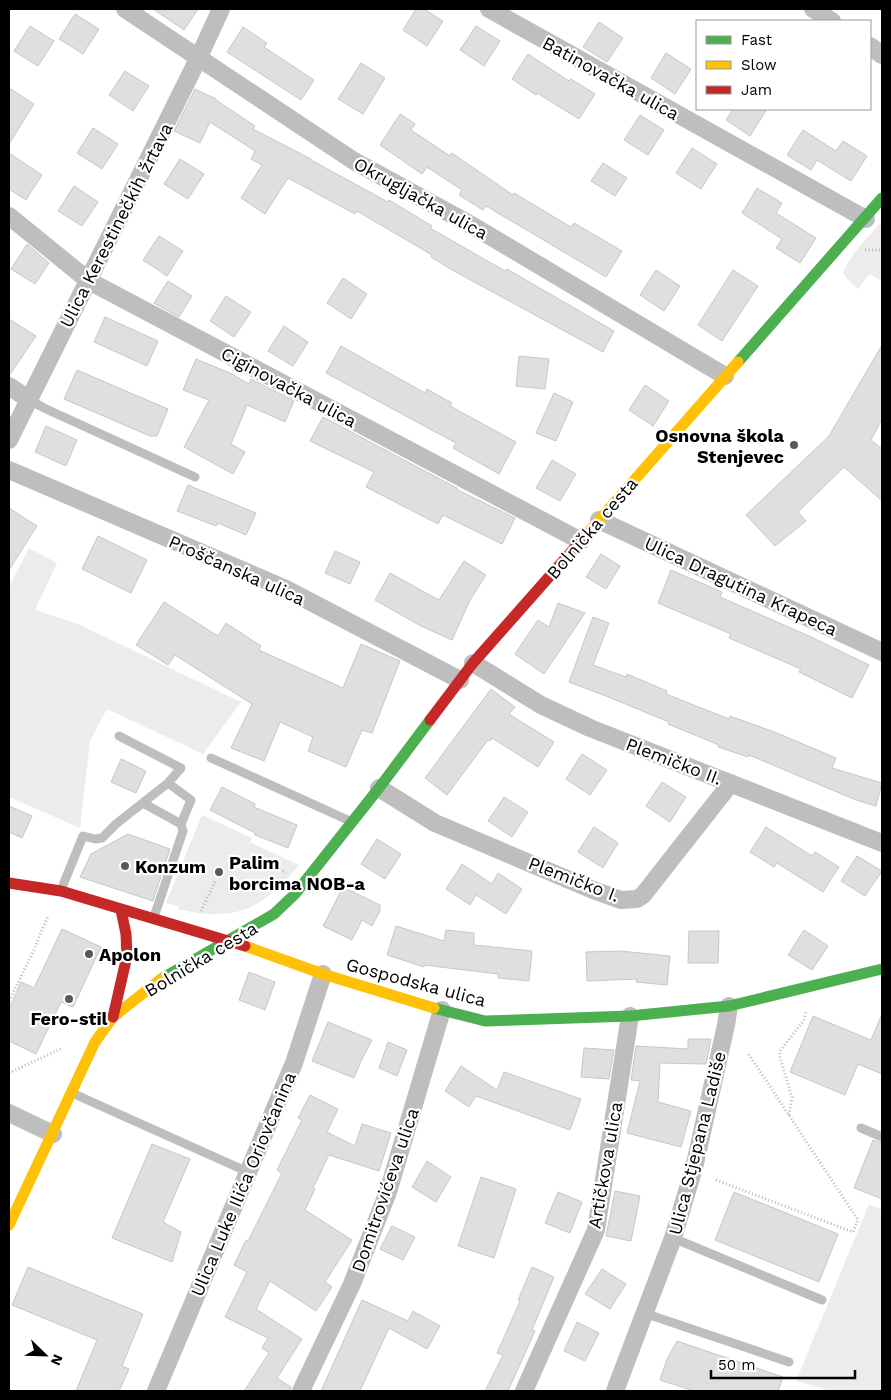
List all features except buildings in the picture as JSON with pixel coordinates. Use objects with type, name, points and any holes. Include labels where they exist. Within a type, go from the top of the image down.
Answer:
[{"type":"street","name":"Okrugljačka ulica","points":[[125,9],[354,161],[472,226],[725,376]]},
{"type":"street","name":"Ulica Kerestinečkih žrtava","points":[[9,440],[89,281],[221,9]]},
{"type":"street","name":"Batinovačka ulica","points":[[489,9],[866,219]]},
{"type":"street","points":[[813,9],[830,20]]},
{"type":"street","points":[[871,47],[882,55]]},
{"type":"street","name":"Bolnička cesta","points":[[9,1225],[95,1042],[113,1017],[160,980],[274,914],[295,894],[353,822],[473,663],[725,376],[866,219],[882,198]]},
{"type":"street","name":"Ciginovačka ulica","points":[[9,216],[89,281],[581,541]]},
{"type":"street","points":[[9,386],[28,399]]},
{"type":"street","name":"Proščanska ulica","points":[[9,470],[286,589],[460,680]]},
{"type":"street","name":"Ulica Dragutina Krapeca","points":[[599,520],[882,652]]},
{"type":"street","name":"Plemičko II.","points":[[473,663],[541,705],[590,728],[882,843]]},
{"type":"street","name":"Plemičko I.","points":[[379,788],[436,822],[593,890],[621,900],[637,899],[643,895],[732,783]]},
{"type":"street","name":"Gospodska ulica","points":[[9,883],[60,891],[230,940],[323,974],[485,1021],[630,1016],[729,1006],[882,969]]},
{"type":"street","points":[[113,1017],[128,956],[121,910]]},
{"type":"street","name":"Ulica Luke Ilića Oriovčanina","points":[[156,1391],[294,1063],[323,974]]},
{"type":"street","name":"Ulica Stjepana Ladiše","points":[[615,1391],[673,1238],[694,1168],[729,1006]]},
{"type":"street","name":"Domitrovićeva ulica","points":[[301,1391],[352,1284],[388,1192],[442,1010]]},
{"type":"street","name":"Artičkova ulica","points":[[524,1391],[596,1230],[630,1016]]},
{"type":"street","points":[[9,1113],[53,1134]]},
{"type":"lane","points":[[28,399],[195,477]]},
{"type":"lane","points":[[60,891],[83,836],[95,839],[102,838],[116,824],[168,783],[181,768],[119,736]]},
{"type":"lane","points":[[211,758],[353,822]]},
{"type":"lane","points":[[153,919],[183,831],[181,824],[191,800],[168,783]]},
{"type":"lane","points":[[143,803],[181,824]]},
{"type":"lane","points":[[72,1093],[248,1172]]},
{"type":"lane","points":[[861,1128],[882,1136]]},
{"type":"lane","points":[[673,1238],[822,1300]]},
{"type":"lane","points":[[644,1314],[789,1362]]},
{"type":"path","points":[[863,250],[882,250]]},
{"type":"path","points":[[268,861],[285,872]]},
{"type":"path","points":[[203,906],[216,880]]},
{"type":"path","points":[[9,1001],[48,916]]},
{"type":"path","points":[[789,1115],[792,1097],[780,1058],[780,1052],[804,1020],[806,1012]]},
{"type":"path","points":[[9,1074],[62,1048]]},
{"type":"path","points":[[716,1180],[853,1232],[858,1220],[748,1053]]},
{"type":"shaded area","points":[[882,221],[882,281],[869,274],[858,289],[843,273],[855,252]]},
{"type":"shaded area","points":[[29,548],[57,563],[35,610],[78,624],[241,702],[203,754],[107,709],[90,741],[80,828],[9,797],[9,587]]},
{"type":"shaded area","points":[[202,815],[252,838],[250,842],[299,865],[286,880],[260,902],[232,913],[198,913],[178,909],[179,906],[166,903]]},
{"type":"shaded area","points":[[869,1204],[882,1210],[882,1391],[831,1391],[796,1381]]},
{"type":"traffic: fast","points":[[738,362],[882,198]]},
{"type":"traffic: fast","points":[[161,979],[274,914],[295,894],[430,720]]},
{"type":"traffic: fast","points":[[434,1008],[485,1021],[630,1016],[729,1006],[882,969]]},
{"type":"traffic: slow","points":[[587,534],[738,362]]},
{"type":"traffic: slow","points":[[245,946],[323,974],[434,1008]]},
{"type":"traffic: slow","points":[[9,1225],[95,1042],[113,1017],[161,979]]},
{"type":"traffic: jam","points":[[430,720],[473,663],[587,534]]},
{"type":"traffic: jam","points":[[9,883],[61,891],[245,946]]},
{"type":"traffic: jam","points":[[113,1017],[127,956],[126,934],[121,910]]},
{"type":"place","name":"Osnovna škola Stenjevec","points":[[794,445]]},
{"type":"place","name":"Konzum","points":[[125,866]]},
{"type":"place","name":"Palim borcima NOB-a","points":[[219,872]]},
{"type":"place","name":"Apolon","points":[[89,954]]},
{"type":"place","name":"Fero-stil","points":[[69,999]]}]
